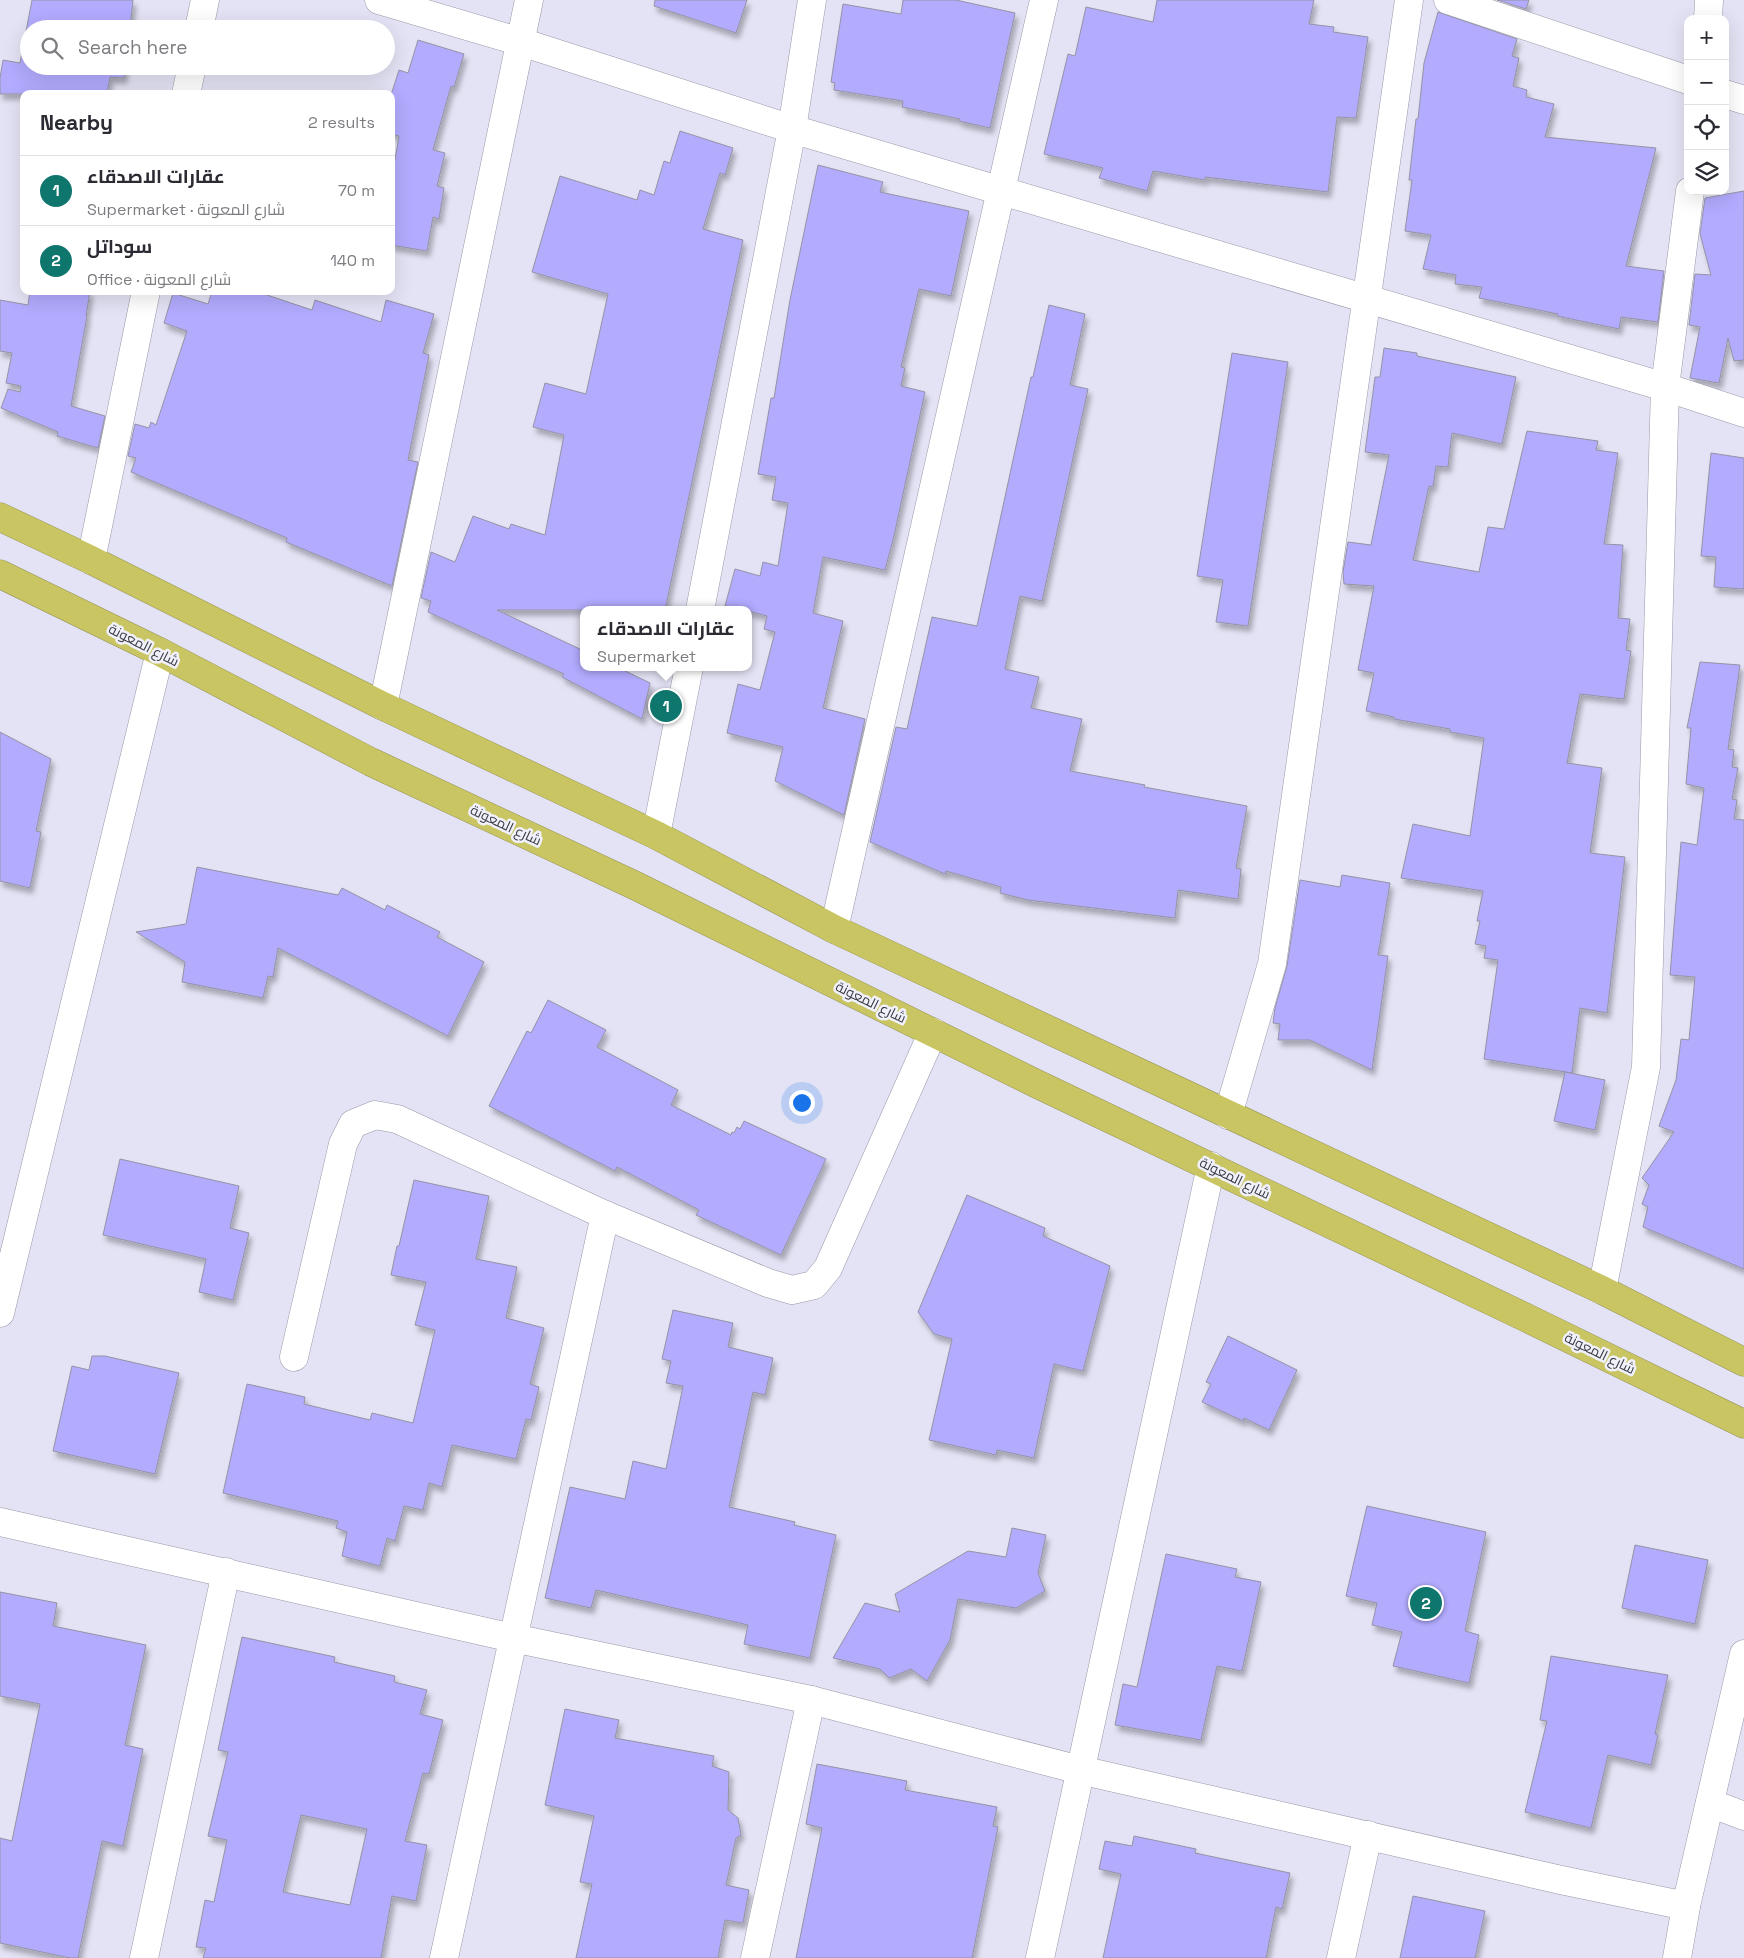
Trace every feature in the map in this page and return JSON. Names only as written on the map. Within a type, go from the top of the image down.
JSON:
[{"type":"highway","points":[[0,516],[92,560],[382,706],[656,836],[834,929],[1602,1290],[1744,1362]]},
{"type":"highway","name":"شارع المعونة","points":[[0,574],[160,652],[370,762],[634,885],[933,1032],[1744,1424]]},
{"type":"street","points":[[201,20],[205,0]]},
{"type":"street","points":[[379,0],[521,42],[792,129],[1666,387],[1744,413]]},
{"type":"street","points":[[382,706],[529,0]]},
{"type":"street","points":[[701,606],[792,129],[812,0]]},
{"type":"street","points":[[834,929],[1044,0]]},
{"type":"street","points":[[1228,1115],[1272,964],[1409,0]]},
{"type":"street","points":[[1448,0],[1684,79]]},
{"type":"street","points":[[1708,15],[1709,0]]},
{"type":"street","points":[[187,90],[190,75]]},
{"type":"street","points":[[1729,95],[1744,100]]},
{"type":"street","points":[[1602,1290],[1646,1067],[1666,387],[1690,195]]},
{"type":"street","points":[[92,560],[145,295]]},
{"type":"street","points":[[0,1313],[6,1265],[160,652]]},
{"type":"street","points":[[656,836],[688,671]]},
{"type":"street","points":[[294,1357],[343,1144],[353,1124],[375,1115],[397,1119],[605,1215],[768,1283],[792,1290],[814,1285],[828,1268],[933,1032]]},
{"type":"street","points":[[1040,1958],[1211,1166]]},
{"type":"street","points":[[444,1958],[605,1215]]},
{"type":"street","points":[[0,1522],[513,1638],[811,1700],[1080,1770],[1561,1880],[1686,1906]]},
{"type":"street","points":[[144,1958],[226,1572]]},
{"type":"street","points":[[1677,1958],[1686,1906],[1744,1654]]},
{"type":"street","points":[[755,1958],[811,1700]]},
{"type":"street","points":[[1710,1803],[1744,1816]]},
{"type":"street","points":[[1341,1958],[1368,1835]]},
{"type":"building","points":[[32,0],[133,0],[131,20],[28,20]]},
{"type":"building","points":[[655,0],[747,0],[736,33],[654,6]]},
{"type":"building","points":[[903,0],[956,0],[1015,13],[990,128],[959,121],[960,119],[902,107],[903,101],[834,90],[835,83],[831,82],[843,4],[901,14]]},
{"type":"building","points":[[1157,0],[1314,0],[1309,24],[1334,27],[1333,32],[1368,37],[1356,118],[1337,117],[1328,192],[1205,177],[1205,180],[1153,171],[1147,191],[1099,178],[1103,168],[1044,154],[1068,54],[1075,56],[1086,7],[1153,22]]},
{"type":"building","points":[[1497,0],[1529,0],[1526,9]]},
{"type":"building","points":[[1438,12],[1517,39],[1512,56],[1519,58],[1513,86],[1527,90],[1526,97],[1554,104],[1545,137],[1656,148],[1626,266],[1664,271],[1658,322],[1621,317],[1619,329],[1557,316],[1558,314],[1479,298],[1482,287],[1455,284],[1456,275],[1423,269],[1431,235],[1405,231],[1412,180],[1409,180],[1424,63]]},
{"type":"building","points":[[418,40],[464,54],[454,87],[451,86],[433,150],[445,153],[437,186],[444,188],[439,219],[433,217],[427,251],[395,246],[395,160],[399,136],[395,135],[395,90],[393,90],[399,70],[408,73]]},
{"type":"building","points":[[3,60],[20,63],[20,75],[124,75],[124,78],[110,77],[108,90],[20,90],[20,94],[0,94]]},
{"type":"building","points":[[680,131],[733,148],[725,175],[720,173],[703,229],[743,240],[666,606],[580,606],[580,610],[497,610],[580,649],[580,671],[625,671],[650,683],[642,719],[562,677],[564,674],[428,612],[431,601],[421,598],[431,552],[455,562],[473,516],[509,529],[511,524],[545,535],[564,435],[533,427],[545,383],[586,394],[608,294],[532,272],[560,176],[637,200],[640,190],[654,195],[664,161],[670,163]]},
{"type":"building","points":[[818,165],[883,182],[880,192],[969,211],[951,296],[919,289],[901,367],[905,368],[901,386],[925,392],[885,570],[823,557],[813,613],[843,621],[823,708],[865,719],[844,815],[775,781],[783,747],[727,733],[738,684],[760,690],[775,632],[764,629],[767,616],[752,612],[752,606],[725,606],[735,569],[760,576],[763,562],[778,566],[788,503],[772,500],[776,477],[758,474],[771,398],[774,398],[790,300]]},
{"type":"building","points":[[1744,191],[1744,360],[1734,361],[1728,338],[1719,383],[1690,378],[1700,327],[1689,325],[1695,274],[1711,275],[1700,234],[1705,198]]},
{"type":"building","points":[[29,295],[89,295],[71,406],[105,416],[98,448],[57,436],[58,432],[1,408],[8,389],[20,392],[21,386],[6,383],[12,353],[0,351],[0,300],[28,305]]},
{"type":"building","points":[[172,295],[179,295],[208,304],[211,295],[267,295],[312,310],[315,300],[381,322],[386,300],[434,314],[423,353],[429,355],[408,460],[418,462],[392,586],[286,542],[287,538],[131,472],[136,458],[128,456],[135,424],[149,428],[151,422],[156,425],[187,331],[164,323]]},
{"type":"building","points":[[1049,305],[1085,314],[1070,385],[1088,389],[1042,601],[1020,596],[1005,669],[1039,677],[1031,708],[1082,719],[1070,771],[1247,806],[1236,868],[1241,869],[1238,899],[1178,890],[1175,918],[1028,900],[1000,893],[1001,887],[946,871],[945,874],[870,842],[896,727],[907,729],[932,617],[977,626],[1031,377],[1033,377]]},
{"type":"building","points":[[1384,348],[1417,353],[1417,356],[1516,377],[1502,444],[1452,433],[1448,467],[1436,466],[1433,487],[1429,486],[1413,560],[1479,572],[1488,527],[1504,529],[1527,431],[1598,441],[1596,450],[1618,453],[1604,544],[1623,545],[1618,618],[1630,619],[1626,650],[1631,651],[1624,699],[1580,694],[1567,763],[1602,768],[1590,853],[1625,857],[1607,1013],[1580,1008],[1572,1073],[1484,1059],[1498,960],[1484,958],[1486,946],[1475,944],[1480,921],[1477,921],[1483,891],[1401,878],[1413,824],[1470,836],[1484,738],[1450,732],[1450,729],[1394,719],[1394,717],[1366,711],[1374,673],[1358,670],[1374,586],[1344,584],[1343,572],[1348,542],[1371,545],[1389,455],[1365,452],[1375,377],[1380,377]]},
{"type":"building","points":[[1232,353],[1288,362],[1248,626],[1216,622],[1223,580],[1197,576]]},
{"type":"building","points":[[1711,453],[1744,458],[1744,589],[1714,587],[1716,557],[1701,556]]},
{"type":"building","points":[[1700,662],[1740,665],[1728,749],[1734,750],[1732,767],[1738,768],[1732,799],[1737,800],[1734,819],[1744,820],[1744,1269],[1643,1227],[1648,1207],[1642,1204],[1649,1185],[1642,1178],[1674,1132],[1659,1126],[1676,1080],[1681,1039],[1689,1040],[1695,977],[1670,975],[1681,842],[1697,845],[1704,788],[1686,784],[1691,728],[1687,728]]},
{"type":"building","points":[[0,732],[51,759],[36,831],[41,832],[30,888],[0,881]]},
{"type":"building","points":[[197,867],[338,895],[342,888],[385,910],[387,905],[440,932],[437,937],[484,962],[448,1036],[278,948],[273,977],[268,976],[263,998],[182,982],[185,962],[136,932],[186,924]]},
{"type":"building","points":[[1342,875],[1390,883],[1378,955],[1388,956],[1372,1070],[1310,1040],[1278,1040],[1280,1024],[1273,1023],[1275,1008],[1287,966],[1300,880],[1340,887]]},
{"type":"building","points":[[548,1000],[606,1030],[597,1047],[678,1090],[671,1105],[731,1135],[737,1127],[740,1129],[744,1121],[826,1159],[781,1255],[696,1215],[699,1210],[617,1167],[615,1171],[489,1106],[527,1031],[531,1033]]},
{"type":"building","points":[[1565,1072],[1605,1080],[1595,1130],[1554,1121]]},
{"type":"building","points":[[120,1159],[239,1186],[230,1228],[249,1233],[233,1300],[199,1292],[206,1259],[103,1235]]},
{"type":"building","points":[[414,1180],[489,1196],[476,1259],[517,1267],[506,1318],[544,1328],[530,1384],[539,1387],[531,1420],[526,1419],[516,1459],[452,1445],[442,1487],[429,1483],[423,1510],[404,1506],[395,1541],[387,1538],[380,1566],[342,1556],[347,1532],[336,1528],[338,1521],[223,1493],[247,1384],[305,1397],[304,1404],[370,1420],[372,1413],[413,1423],[435,1330],[415,1325],[426,1282],[391,1275]]},
{"type":"building","points":[[967,1195],[1045,1228],[1043,1236],[1110,1266],[1083,1371],[1054,1364],[1034,1458],[997,1450],[996,1455],[929,1440],[952,1339],[934,1334],[918,1312]]},
{"type":"building","points":[[673,1310],[733,1323],[728,1347],[773,1358],[765,1395],[753,1392],[729,1507],[795,1522],[794,1525],[836,1535],[810,1658],[744,1644],[748,1625],[596,1590],[591,1608],[545,1598],[570,1487],[625,1499],[633,1461],[666,1469],[683,1386],[666,1383],[671,1361],[662,1359]]},
{"type":"building","points":[[1228,1336],[1297,1370],[1269,1430],[1244,1418],[1243,1421],[1202,1402],[1211,1384],[1206,1382]]},
{"type":"building","points":[[92,1356],[105,1356],[179,1373],[155,1474],[53,1451],[72,1366],[89,1370]]},
{"type":"building","points":[[1367,1506],[1486,1532],[1465,1631],[1479,1635],[1469,1683],[1393,1666],[1402,1632],[1372,1625],[1377,1603],[1346,1596]]},
{"type":"building","points":[[1012,1528],[1046,1535],[1038,1573],[1045,1591],[1016,1608],[958,1599],[950,1640],[927,1681],[911,1669],[889,1678],[880,1669],[833,1658],[865,1603],[900,1612],[895,1594],[968,1551],[1006,1557]]},
{"type":"building","points":[[1635,1545],[1708,1560],[1695,1624],[1622,1608]]},
{"type":"building","points":[[1166,1554],[1237,1569],[1235,1577],[1261,1582],[1242,1671],[1217,1666],[1201,1740],[1115,1725],[1123,1684],[1137,1687]]},
{"type":"building","points":[[0,1592],[57,1603],[53,1626],[146,1645],[125,1745],[143,1749],[123,1846],[102,1841],[78,1958],[70,1958],[0,1943],[0,1838],[12,1841],[40,1704],[0,1696]]},
{"type":"building","points":[[242,1637],[335,1657],[334,1662],[395,1676],[394,1682],[427,1690],[420,1714],[443,1720],[429,1774],[423,1773],[405,1841],[427,1845],[416,1901],[392,1896],[381,1958],[203,1958],[206,1948],[196,1947],[205,1900],[214,1902],[227,1840],[208,1836],[228,1752],[218,1750]],"holes":[[[301,1815],[367,1829],[350,1905],[283,1892]]]},
{"type":"building","points":[[1551,1656],[1668,1675],[1655,1734],[1658,1735],[1651,1765],[1608,1755],[1591,1828],[1525,1812],[1547,1721],[1540,1720]]},
{"type":"building","points":[[565,1709],[619,1720],[615,1738],[714,1756],[712,1766],[729,1772],[728,1810],[738,1818],[741,1835],[736,1838],[726,1885],[749,1890],[743,1923],[725,1920],[718,1958],[576,1958],[592,1884],[580,1882],[594,1816],[545,1805]]},
{"type":"building","points":[[817,1764],[907,1781],[905,1790],[997,1807],[993,1826],[998,1827],[972,1958],[796,1958],[822,1828],[806,1824]]},
{"type":"building","points":[[1134,1836],[1196,1849],[1195,1853],[1290,1873],[1282,1909],[1276,1907],[1266,1958],[1103,1958],[1121,1874],[1099,1869],[1105,1841],[1132,1846]]},
{"type":"building","points":[[1413,1896],[1485,1911],[1475,1958],[1400,1958]]},
{"type":"place","name":"عقارات الاصدقاء","points":[[666,706]]},
{"type":"place","name":"سوداتل","points":[[1426,1603]]}]
